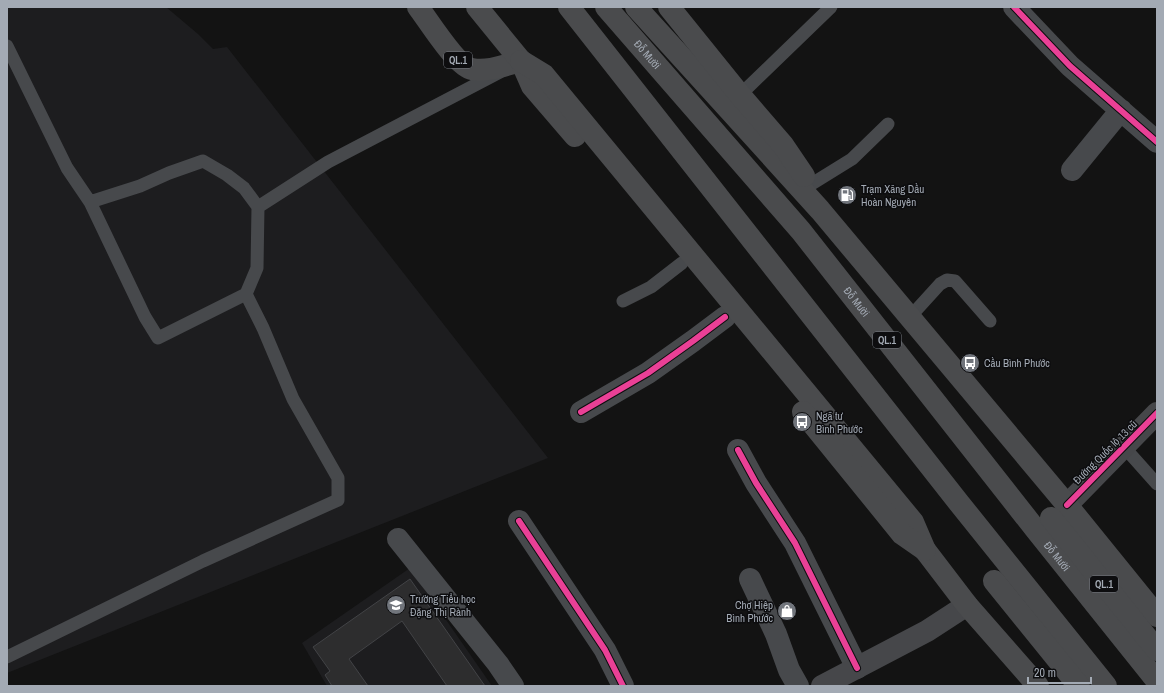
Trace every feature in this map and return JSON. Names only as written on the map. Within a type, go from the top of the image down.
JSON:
[{"type":"highway","name":"QL.1","points":[[418,7],[457,60],[470,69],[487,70],[521,61]]},
{"type":"highway","points":[[478,7],[521,61],[532,86],[682,263],[902,534],[925,550]]},
{"type":"highway","points":[[569,7],[1009,566],[1106,686]]},
{"type":"highway","name":"Đỗ Mười","points":[[606,7],[1051,518],[1157,650]]},
{"type":"highway","name":"Đỗ Mười","points":[[636,7],[820,210],[910,317],[1051,518],[1157,681]]},
{"type":"highway","name":"QL.1","points":[[669,7],[798,165],[810,185],[820,210]]},
{"type":"highway","points":[[521,61],[544,75],[913,522],[925,550],[967,605],[1038,686]]},
{"type":"highway","points":[[802,231],[863,261]]},
{"type":"highway","name":"Đỗ Mười","points":[[1051,518],[1157,616]]},
{"type":"highway","points":[[967,605],[1009,566]]},
{"type":"highway","points":[[994,581],[1079,686]]},
{"type":"street","points":[[1014,7],[1070,66],[1157,142]]},
{"type":"street","points":[[1072,170],[1121,110]]},
{"type":"street","points":[[581,412],[648,373],[725,317]]},
{"type":"street","name":"Đường Quốc lộ 13 cũ","points":[[1051,518],[1157,413]]},
{"type":"street","points":[[738,450],[756,483],[795,543],[858,668]]},
{"type":"street","points":[[519,521],[605,650],[623,686]]},
{"type":"street","points":[[398,539],[498,664],[513,686]]},
{"type":"street","points":[[750,579],[776,634],[789,670],[798,686]]},
{"type":"street","points":[[822,686],[927,631],[967,605]]},
{"type":"lane","points":[[740,95],[831,7]]},
{"type":"lane","points":[[7,46],[66,168],[90,202],[145,317],[158,338],[246,294],[257,268],[258,207],[244,188],[227,175],[202,161],[169,173],[140,186],[90,202]]},
{"type":"lane","points":[[258,207],[328,162],[521,61]]},
{"type":"lane","points":[[810,185],[852,159],[888,124]]},
{"type":"lane","points":[[624,300],[651,287],[682,263]]},
{"type":"lane","points":[[910,317],[940,284],[947,280],[955,281],[990,321]]},
{"type":"lane","points":[[7,657],[203,561],[338,500],[338,478],[294,399],[263,328],[246,294]]},
{"type":"lane","points":[[1124,446],[1157,484]]},
{"type":"shaded area","points":[[7,7],[166,7],[213,49],[227,47],[548,458],[7,673]]},
{"type":"shaded area","name":"Trường Tiểu học Đặng Thị Rành","points":[[410,568],[492,686],[327,686],[302,643]]},
{"type":"building","points":[[410,579],[485,686],[447,686],[402,621],[349,659],[368,686],[332,686],[325,675],[330,671],[313,647]]},
{"type":"cycle path","points":[[1014,7],[1070,66],[1157,142]]},
{"type":"cycle path","points":[[581,412],[648,373],[725,317]]},
{"type":"cycle path","points":[[1067,505],[1157,413]]},
{"type":"cycle path","points":[[738,450],[756,483],[795,543],[857,668]]},
{"type":"cycle path","points":[[519,521],[605,650],[623,686]]},
{"type":"place","name":"Trạm Xăng Dầu Hoàn Nguyên","points":[[847,195]]},
{"type":"place","name":"Cầu Bình Phước","points":[[970,363]]},
{"type":"place","name":"Ngã tư Bình Phước","points":[[802,422]]},
{"type":"place","name":"Trường Tiểu học Đặng Thị Rành","points":[[396,605]]},
{"type":"place","name":"Chợ Hiệp Bình Phước","points":[[787,611]]}]
